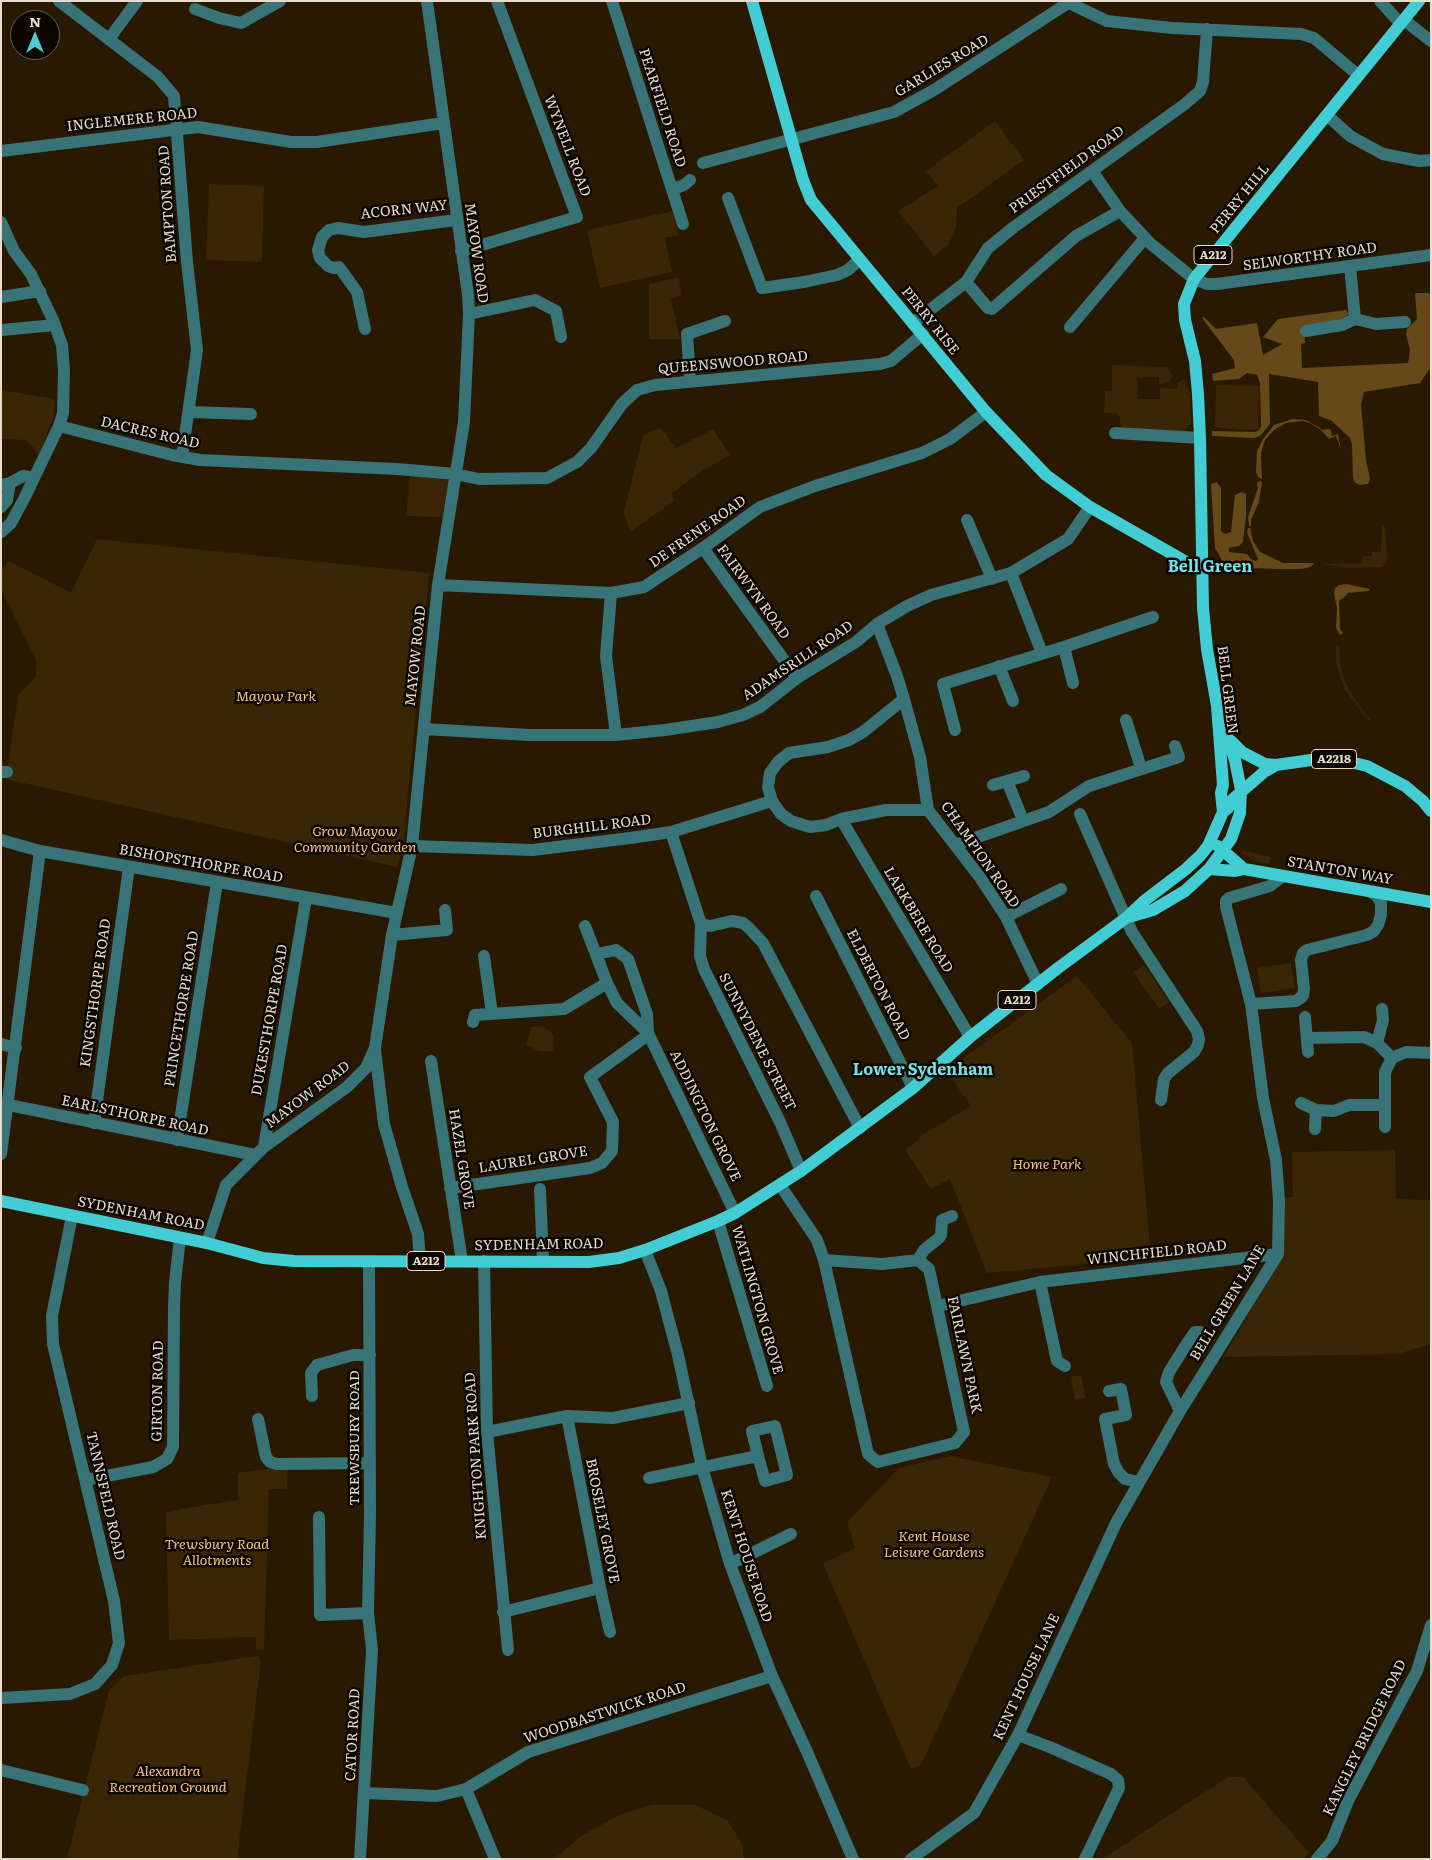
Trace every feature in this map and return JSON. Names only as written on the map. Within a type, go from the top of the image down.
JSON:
[{"type":"main road","name":"PERRY RISE","points":[[752,1],[803,180],[811,200],[986,412],[1046,475],[1090,507],[1202,571]]},
{"type":"main road","name":"PERRY HILL","points":[[1202,571],[1200,438],[1195,361],[1185,320],[1184,304],[1194,279],[1419,1]]},
{"type":"main road","name":"BELL GREEN","points":[[1202,571],[1206,649],[1217,706],[1223,784],[1221,793],[1223,812]]},
{"type":"main road","name":"A212","points":[[1217,706],[1229,739]]},
{"type":"main road","name":"SYDENHAM ROAD","points":[[1126,918],[1153,910],[1185,891],[1210,869],[1223,851],[1236,827],[1241,801],[1241,790],[1229,739]]},
{"type":"main road","name":"A2218","points":[[1229,739],[1242,752],[1265,764],[1276,765],[1318,758],[1353,762],[1381,772],[1405,786],[1423,801],[1431,811]]},
{"type":"main road","points":[[1223,812],[1241,790],[1276,765]]},
{"type":"main road","name":"A212","points":[[1210,842],[1223,812]]},
{"type":"main road","name":"SYDENHAM ROAD","points":[[1,1201],[207,1243],[263,1258],[294,1262],[597,1261],[619,1258],[645,1250],[735,1213],[801,1171],[913,1088],[970,1037],[1126,918],[1144,901],[1186,869],[1200,856],[1210,842]]},
{"type":"main road","points":[[1210,842],[1244,869]]},
{"type":"main road","name":"STANTON WAY","points":[[1210,869],[1235,871],[1244,869],[1430,901]]},
{"type":"street","name":"BAMPTON ROAD","points":[[59,1],[158,77],[174,96],[187,262],[197,350],[182,457]]},
{"type":"street","points":[[109,39],[137,1]]},
{"type":"street","points":[[195,9],[219,18],[241,23],[280,1]]},
{"type":"street","name":"MAYOW ROAD","points":[[207,1243],[226,1185],[259,1151],[347,1086],[366,1068],[375,1048],[396,913],[412,846],[438,585],[464,422],[469,314],[427,1]]},
{"type":"street","name":"WYNELL ROAD","points":[[461,252],[577,217],[497,1]]},
{"type":"street","name":"PEARFIELD ROAD","points":[[612,1],[683,224]]},
{"type":"street","points":[[1380,1],[1402,21],[1431,41]]},
{"type":"street","points":[[1067,2],[1107,21],[1136,25],[1301,34],[1314,38],[1358,75]]},
{"type":"street","name":"GARLIES ROAD","points":[[703,163],[894,112],[934,90],[1067,2]]},
{"type":"street","name":"PRIESTFIELD ROAD","points":[[913,323],[966,282],[988,248],[1014,227],[1185,104],[1200,90],[1204,74],[1207,29]]},
{"type":"street","points":[[1327,115],[1350,136],[1383,154],[1419,161],[1431,160]]},
{"type":"street","name":"INGLEMERE ROAD","points":[[1,151],[198,127],[291,142],[317,142],[443,123]]},
{"type":"street","points":[[1092,171],[1120,211],[1145,238],[1194,279]]},
{"type":"street","points":[[673,189],[684,185],[690,180]]},
{"type":"street","points":[[728,198],[762,288],[837,275],[848,270],[860,259]]},
{"type":"street","points":[[966,282],[988,308],[992,309],[1076,236],[1120,211]]},
{"type":"street","name":"ACORN WAY","points":[[364,330],[357,292],[339,267],[328,266],[320,258],[318,250],[322,237],[329,230],[338,228],[364,232],[456,220]]},
{"type":"street","points":[[1,222],[14,251],[31,274],[40,291],[55,325],[64,354],[63,413],[59,426],[10,523],[1,532]]},
{"type":"street","points":[[1070,327],[1145,238]]},
{"type":"street","name":"SELWORTHY ROAD","points":[[1194,279],[1207,284],[1217,284],[1431,255]]},
{"type":"street","points":[[1350,266],[1355,320]]},
{"type":"street","points":[[1,297],[40,291]]},
{"type":"street","points":[[469,314],[535,300],[556,311],[561,337]]},
{"type":"street","points":[[690,381],[687,334],[725,320]]},
{"type":"street","points":[[1306,331],[1342,325],[1355,320],[1376,324],[1405,322]]},
{"type":"street","points":[[2,330],[55,325]]},
{"type":"street","name":"QUEENSWOOD ROAD","points":[[456,474],[479,478],[547,478],[577,462],[591,448],[622,404],[637,390],[655,385],[690,381],[880,364],[891,361],[923,334]]},
{"type":"street","points":[[189,412],[251,414]]},
{"type":"street","name":"DE FRENE ROAD","points":[[438,585],[611,593],[644,587],[760,507],[815,486],[922,453],[950,439],[986,412]]},
{"type":"street","name":"DACRES ROAD","points":[[59,426],[182,457],[249,463],[456,474]]},
{"type":"street","points":[[1115,433],[1200,438]]},
{"type":"street","points":[[1,507],[7,500],[6,484],[23,476],[34,478]]},
{"type":"street","name":"ADAMSRILL ROAD","points":[[424,729],[528,735],[616,735],[674,729],[718,722],[744,715],[760,708],[797,678],[856,642],[877,624],[907,606],[931,595],[1011,573],[1068,539],[1090,507]]},
{"type":"street","points":[[967,520],[992,579]]},
{"type":"street","name":"FAIRWYN ROAD","points":[[703,548],[797,678]]},
{"type":"street","points":[[1011,573],[1042,653]]},
{"type":"street","points":[[611,593],[606,656],[616,735]]},
{"type":"street","points":[[955,730],[943,684],[1154,617]]},
{"type":"street","name":"CHAMPION ROAD","points":[[877,624],[904,698],[920,757],[928,810],[978,876],[1006,917],[1038,984]]},
{"type":"street","points":[[1064,647],[1073,683]]},
{"type":"street","points":[[1000,666],[1013,701]]},
{"type":"street","points":[[904,698],[869,728],[849,740],[828,747],[789,753],[778,762],[770,773],[768,787],[772,801],[781,814],[791,821],[810,827],[826,825],[841,819],[886,810],[928,810]]},
{"type":"street","points":[[1126,720],[1141,768]]},
{"type":"street","points":[[955,845],[1049,812],[1089,786],[1179,757],[1175,746]]},
{"type":"street","points":[[993,785],[1024,776]]},
{"type":"street","points":[[1007,781],[1023,820]]},
{"type":"street","name":"BURGHILL ROAD","points":[[412,846],[533,850],[671,832],[772,801]]},
{"type":"street","points":[[1080,814],[1132,932],[1198,1030],[1198,1045],[1194,1052],[1164,1079],[1161,1100]]},
{"type":"street","name":"LARKBERE ROAD","points":[[841,819],[970,1037]]},
{"type":"street","name":"SUNNYDENE STREET","points":[[671,832],[701,924],[700,956],[704,969],[780,1122],[801,1171]]},
{"type":"street","name":"BISHOPSTHORPE ROAD","points":[[1,840],[40,852],[396,913]]},
{"type":"street","points":[[1,1154],[9,1105],[40,852]]},
{"type":"street","name":"KINGSTHORPE ROAD","points":[[94,1123],[129,867]]},
{"type":"street","name":"BELL GREEN LANE","points":[[1139,1482],[1180,1410],[1278,1254],[1279,1201],[1276,1160],[1263,1098],[1251,1004],[1226,901],[1229,898],[1270,886],[1283,876]]},
{"type":"street","name":"PRINCETHORPE ROAD","points":[[177,1140],[218,882]]},
{"type":"street","points":[[1006,917],[1061,889]]},
{"type":"street","points":[[1251,1004],[1296,1000],[1303,996],[1304,989],[1300,960],[1303,953],[1307,950],[1368,935],[1374,931],[1382,916],[1381,903],[1377,896],[1371,892]]},
{"type":"street","name":"ELDERTON ROAD","points":[[816,896],[913,1088]]},
{"type":"street","name":"DUKESTHORPE ROAD","points":[[259,1151],[306,898]]},
{"type":"street","points":[[392,935],[447,930],[445,910]]},
{"type":"street","points":[[701,924],[710,926],[732,921],[742,923],[763,943],[860,1128]]},
{"type":"street","points":[[585,926],[597,954]]},
{"type":"street","name":"ADDINGTON GROVE","points":[[648,1034],[647,1014],[628,960],[616,950],[597,954],[607,983],[618,1003],[648,1034],[735,1213]]},
{"type":"street","points":[[484,956],[492,1014]]},
{"type":"street","points":[[473,1022],[475,1015],[564,1009],[607,983]]},
{"type":"street","points":[[1377,1043],[1383,1020],[1382,1010]]},
{"type":"street","points":[[1305,1017],[1308,1052]]},
{"type":"street","name":"LAUREL GROVE","points":[[450,1188],[594,1167],[602,1163],[612,1151],[613,1122],[590,1077],[648,1034]]},
{"type":"street","points":[[1307,1038],[1364,1037],[1377,1043],[1392,1058]]},
{"type":"street","points":[[1,1044],[16,1048]]},
{"type":"street","points":[[375,1048],[384,1124],[418,1234],[420,1261]]},
{"type":"street","points":[[1385,1127],[1385,1072],[1392,1058],[1406,1052],[1431,1052]]},
{"type":"street","name":"HAZEL GROVE","points":[[431,1061],[462,1260]]},
{"type":"street","points":[[1301,1104],[1316,1110],[1334,1111],[1349,1105],[1385,1105]]},
{"type":"street","name":"EARLSTHORPE ROAD","points":[[9,1105],[177,1140],[259,1151]]},
{"type":"street","points":[[1315,1129],[1316,1110]]},
{"type":"street","name":"FAIRLAWN PARK","points":[[780,1185],[817,1240],[824,1260],[868,1454],[878,1462],[954,1443],[964,1432],[929,1269],[918,1260]]},
{"type":"street","points":[[540,1189],[543,1261]]},
{"type":"street","name":"TANNSFELD ROAD","points":[[1,1698],[70,1694],[95,1684],[112,1665],[119,1643],[114,1601],[53,1344],[52,1316],[72,1216]]},
{"type":"street","points":[[824,1260],[882,1264],[918,1260],[924,1250],[941,1235],[942,1220],[952,1216]]},
{"type":"street","name":"WATLINGTON GROVE","points":[[718,1221],[767,1386]]},
{"type":"street","name":"GIRTON ROAD","points":[[86,1480],[153,1467],[167,1459],[173,1447],[174,1307],[180,1238]]},
{"type":"street","name":"KENT HOUSE ROAD","points":[[645,1250],[661,1291],[689,1403],[702,1467],[730,1564],[772,1676],[853,1859]]},
{"type":"street","name":"WINCHFIELD ROAD","points":[[938,1306],[1040,1282],[1278,1254]]},
{"type":"street","name":"KNIGHTON PARK ROAD","points":[[484,1261],[487,1432],[508,1650]]},
{"type":"street","name":"TREWSBURY ROAD","points":[[368,1613],[370,1463],[369,1262]]},
{"type":"street","points":[[1040,1282],[1057,1361],[1065,1366]]},
{"type":"street","points":[[1180,1410],[1166,1382],[1169,1372],[1186,1345],[1195,1332],[1200,1332]]},
{"type":"street","points":[[312,1396],[311,1373],[317,1365],[353,1355],[370,1355]]},
{"type":"street","points":[[1109,1391],[1121,1389],[1126,1415],[1105,1419],[1114,1464],[1118,1473],[1125,1479],[1139,1482]]},
{"type":"street","points":[[487,1432],[567,1416],[613,1418],[689,1403]]},
{"type":"street","name":"BROSELEY GROVE","points":[[567,1416],[610,1632]]},
{"type":"street","points":[[258,1419],[266,1457],[270,1462],[278,1464],[370,1463]]},
{"type":"street","points":[[649,1478],[758,1456]]},
{"type":"street","name":"KENT HOUSE LANE","points":[[910,1859],[974,1813],[1018,1735],[1116,1523],[1139,1482]]},
{"type":"street","points":[[319,1516],[320,1615],[368,1613]]},
{"type":"street","points":[[730,1564],[791,1534]]},
{"type":"street","points":[[503,1612],[600,1588]]},
{"type":"street","name":"CATOR ROAD","points":[[360,1859],[372,1650],[368,1613]]},
{"type":"street","name":"KANGLEY BRIDGE ROAD","points":[[1317,1859],[1332,1841],[1348,1802],[1417,1670],[1431,1625]]},
{"type":"street","name":"WOODBASTWICK ROAD","points":[[365,1794],[437,1796],[466,1789],[528,1752],[772,1676]]},
{"type":"street","points":[[1018,1735],[1111,1774],[1118,1780],[1119,1788],[1085,1859]]},
{"type":"street","points":[[1,1770],[83,1790]]},
{"type":"street","points":[[466,1789],[495,1859]]},
{"type":"green space","points":[[995,121],[1024,160],[957,208],[956,227],[949,244],[934,256],[898,211],[938,186],[926,171]]},
{"type":"green space","points":[[209,184],[264,186],[262,262],[206,260]]},
{"type":"green space","points":[[673,211],[678,235],[665,238],[672,272],[600,288],[587,230]]},
{"type":"green space","points":[[679,277],[681,295],[671,298],[680,339],[649,339],[649,284]]},
{"type":"green space","points":[[1112,365],[1167,367],[1173,377],[1166,383],[1159,384],[1159,377],[1137,378],[1138,399],[1160,399],[1160,388],[1176,389],[1178,382],[1184,379],[1190,392],[1191,423],[1183,432],[1122,429],[1119,416],[1115,413],[1104,413],[1105,391],[1112,391]]},
{"type":"green space","points":[[1216,385],[1260,386],[1258,430],[1215,428]]},
{"type":"green space","points":[[1,390],[55,399],[53,419],[39,453],[26,440],[1,439]]},
{"type":"green space","points":[[661,428],[676,448],[713,429],[730,455],[702,471],[672,493],[674,501],[630,532],[624,512],[643,435]]},
{"type":"green space","points":[[410,476],[449,480],[442,517],[406,516]]},
{"type":"green space","points":[[1382,525],[1385,527],[1387,556],[1386,562],[1382,567],[1350,568],[1320,564],[1362,563],[1363,556],[1372,556],[1372,552],[1381,552]]},
{"type":"green space","name":"Mayow Park","points":[[97,539],[429,573],[403,846],[397,867],[6,779],[18,695],[36,677],[36,660],[1,589],[1,569],[9,561],[71,593]]},
{"type":"green space","points":[[1336,646],[1339,646],[1344,680],[1357,703],[1371,721],[1369,721],[1345,690],[1336,663]]},
{"type":"green space","points":[[1242,850],[1271,857],[1269,864],[1255,861],[1242,854]]},
{"type":"green space","points":[[1291,963],[1295,988],[1261,993],[1257,968]]},
{"type":"green space","points":[[1144,965],[1169,1002],[1159,1009],[1133,972]]},
{"type":"green space","name":"Home Park","points":[[1077,976],[1132,1043],[1151,1258],[987,1273],[950,1179],[931,1189],[905,1150],[920,1139],[919,1137],[971,1106],[946,1071]]},
{"type":"green space","points":[[543,1026],[554,1035],[553,1051],[539,1051],[526,1045],[531,1027]]},
{"type":"green space","points":[[1395,1150],[1396,1199],[1431,1200],[1431,1344],[1398,1354],[1223,1357],[1283,1257],[1283,1197],[1293,1197],[1292,1152]]},
{"type":"green space","points":[[1081,1375],[1086,1398],[1075,1400],[1071,1377]]},
{"type":"green space","name":"Kent House Leisure Gardens","points":[[950,1456],[1052,1477],[921,1765],[911,1769],[823,1564],[855,1548],[847,1522],[899,1468]]},
{"type":"green space","name":"Trewsbury Road Allotments","points":[[288,1466],[287,1489],[269,1489],[264,1650],[256,1650],[256,1637],[169,1640],[166,1513],[238,1500],[238,1473]]},
{"type":"green space","name":"Alexandra Recreation Ground","points":[[258,1656],[261,1661],[237,1859],[67,1859],[109,1690],[124,1676]]},
{"type":"green space","points":[[1228,1777],[1243,1777],[1309,1853],[1302,1859],[1102,1859]]},
{"type":"green space","points":[[652,1805],[695,1805],[727,1820],[742,1843],[744,1859],[554,1859],[581,1836],[621,1814]]},
{"type":"shaded area","points":[[1415,293],[1429,293],[1431,299],[1431,367],[1420,383],[1364,392],[1361,405],[1366,460],[1370,479],[1368,484],[1360,485],[1355,483],[1353,478],[1350,438],[1332,421],[1319,416],[1318,382],[1269,374],[1270,424],[1260,436],[1254,438],[1212,436],[1212,431],[1255,432],[1259,430],[1261,426],[1260,383],[1257,375],[1247,373],[1239,379],[1213,381],[1212,374],[1235,368],[1234,360],[1202,318],[1204,317],[1216,329],[1257,323],[1263,355],[1282,344],[1263,337],[1278,319],[1346,310],[1349,314],[1341,319],[1304,328],[1305,343],[1301,344],[1302,368],[1408,363],[1410,350],[1406,334],[1407,329],[1417,319]]},
{"type":"shaded area","points":[[1293,419],[1306,420],[1323,430],[1331,430],[1332,436],[1338,434],[1341,450],[1336,436],[1329,439],[1321,430],[1310,423],[1303,421],[1286,423],[1274,430],[1265,440],[1261,453],[1262,479],[1258,477],[1256,472],[1257,451],[1263,439],[1274,425]]},
{"type":"shaded area","points":[[1217,482],[1221,488],[1221,531],[1225,534],[1231,532],[1235,495],[1241,492],[1246,494],[1243,542],[1239,546],[1229,548],[1229,552],[1247,554],[1256,561],[1258,559],[1247,533],[1248,528],[1250,528],[1253,541],[1260,552],[1283,563],[1315,563],[1310,567],[1302,569],[1283,569],[1241,568],[1223,562],[1215,548],[1211,484]]},
{"type":"shaded area","points":[[1262,482],[1259,502],[1251,520],[1251,526],[1249,526],[1248,517],[1258,488],[1257,483]]},
{"type":"shaded area","points":[[1346,584],[1370,589],[1369,591],[1348,593],[1339,601],[1340,629],[1343,633],[1340,635],[1336,628],[1337,608],[1334,593],[1335,588],[1339,585]]},
{"type":"district","name":"Bell Green","points":[[1210,567]]},
{"type":"district","name":"Lower Sydenham","points":[[923,1070]]},
{"type":"park label","name":"Grow Mayow Community Garden","points":[[355,840]]}]
